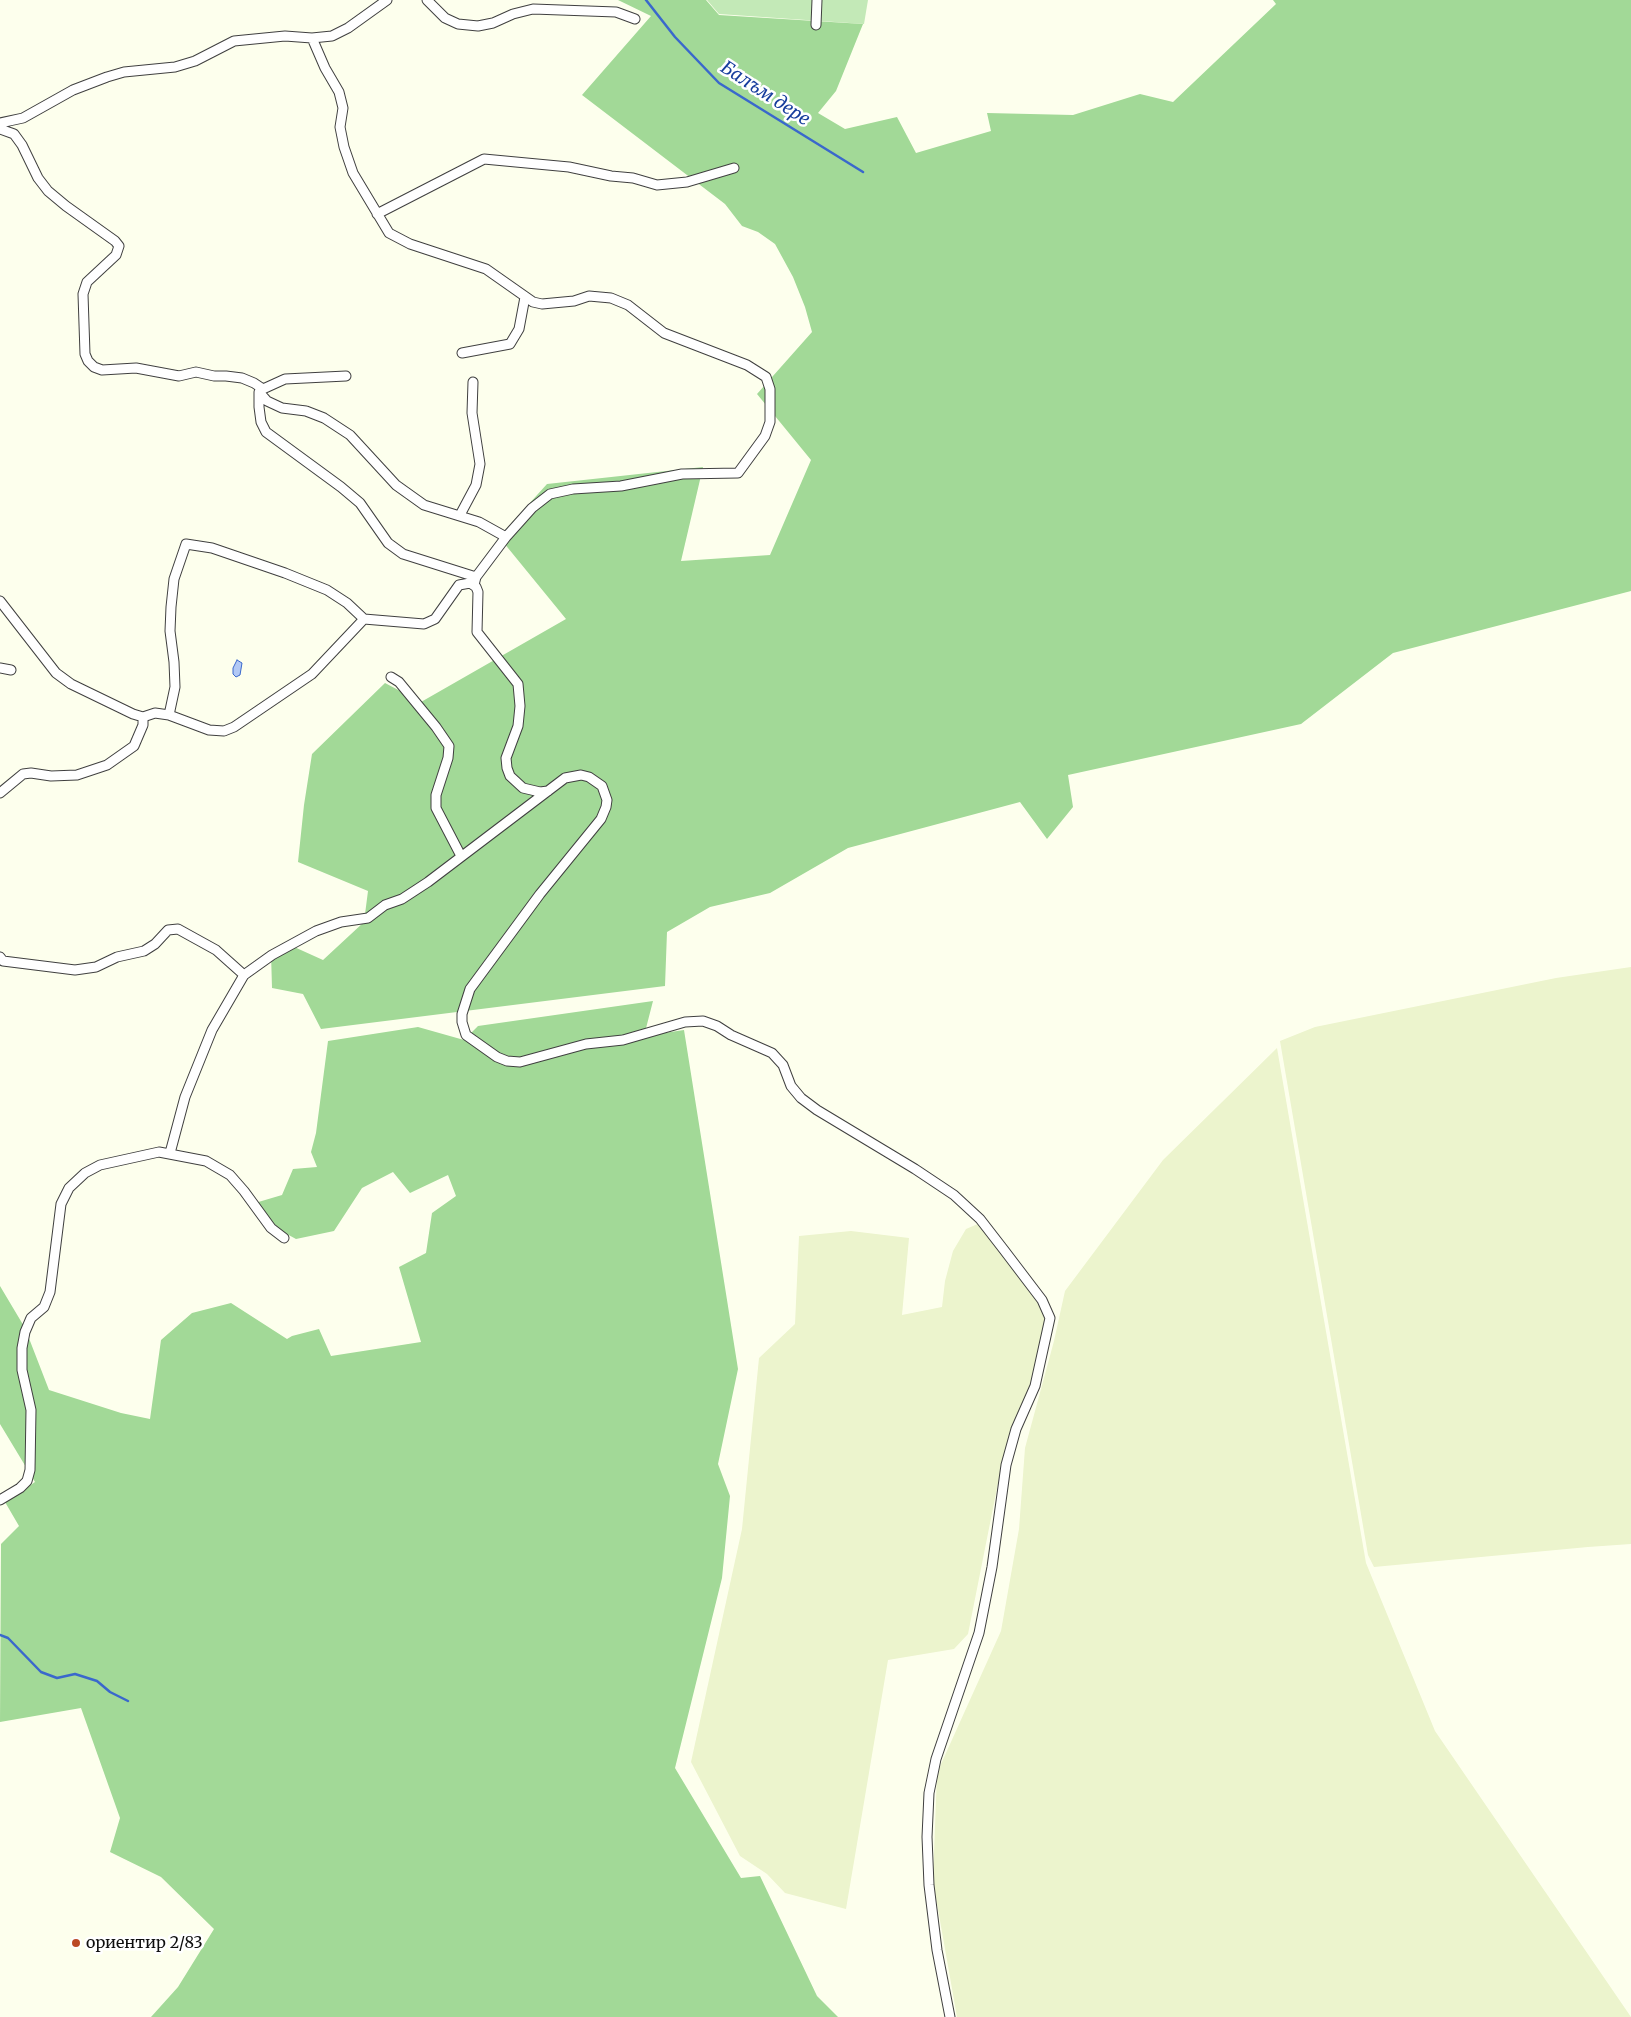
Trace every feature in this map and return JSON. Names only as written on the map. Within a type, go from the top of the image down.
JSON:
[{"type":"street","points":[[0,124],[23,118],[73,90],[107,77],[124,72],[175,67],[195,61],[234,41],[285,36],[312,38],[332,36],[348,28],[387,0]]},
{"type":"street","points":[[427,0],[445,18],[458,24],[478,26],[493,23],[514,14],[533,9],[616,12],[635,19]]},
{"type":"street","points":[[816,26],[818,0]]},
{"type":"street","points":[[169,715],[175,687],[170,632],[171,607],[174,579],[186,544],[212,548],[327,590],[364,619],[424,624],[435,619],[459,585],[475,581],[506,537],[532,508],[550,494],[595,486],[621,486],[682,474],[738,473],[765,436],[770,422],[770,389],[766,377],[746,364],[664,333],[628,305],[611,298],[589,296],[574,301],[542,304],[533,302],[486,268],[410,244],[389,233],[354,173],[347,156],[340,127],[343,108],[339,92],[312,38]]},
{"type":"street","points":[[0,129],[14,134],[22,145],[34,171],[48,190],[66,206],[115,240],[119,246],[116,255],[87,282],[83,294],[85,354],[88,361],[94,367],[102,370],[136,368],[179,376],[196,372],[214,376],[242,378],[261,390],[267,401],[282,408],[306,411],[324,418],[350,436],[396,485],[424,505],[479,522],[506,537]]},
{"type":"street","points":[[377,214],[484,159],[569,166],[611,176],[633,178],[657,185],[687,182],[734,168]]},
{"type":"street","points":[[462,353],[510,344],[519,329],[525,297]]},
{"type":"street","points":[[261,390],[285,379],[346,376]]},
{"type":"street","points":[[460,515],[476,485],[480,464],[472,414],[473,382]]},
{"type":"street","points":[[261,390],[261,422],[266,432],[360,503],[388,543],[404,554],[475,581]]},
{"type":"street","points":[[475,581],[478,592],[477,632],[518,684],[520,713],[518,726],[506,758],[507,768],[510,776],[522,788],[540,792],[548,790]]},
{"type":"street","points":[[0,601],[63,679],[143,717],[155,714],[169,715],[209,730],[224,731],[234,727],[312,674],[364,619]]},
{"type":"street","points":[[0,668],[11,670]]},
{"type":"street","points":[[391,678],[399,682],[449,746],[448,758],[436,795],[436,808],[462,856]]},
{"type":"street","points":[[0,793],[24,774],[77,775],[107,765],[134,746],[143,725],[143,717]]},
{"type":"street","points":[[170,1153],[185,1097],[212,1030],[244,975],[272,955],[316,930],[341,922],[368,918],[385,905],[402,899],[428,882],[566,778],[573,775],[589,776],[602,786],[605,793],[606,807],[601,819],[540,894],[470,989],[462,1014],[466,1035],[497,1057],[507,1061],[520,1062],[586,1044],[623,1040],[685,1022],[703,1021],[717,1026],[731,1035],[772,1053],[783,1065],[791,1086],[800,1098],[954,1195],[980,1219],[1042,1300],[1050,1318],[1035,1386],[1016,1429],[1006,1465],[992,1567],[979,1633],[939,1750],[929,1793],[926,1837],[929,1884],[937,1950],[950,2017]]},
{"type":"street","points":[[0,957],[3,961],[75,970],[96,967],[117,957],[144,951],[155,944],[168,930],[178,928],[216,950],[244,975]]},
{"type":"street","points":[[0,1500],[20,1488],[27,1481],[30,1470],[31,1410],[22,1370],[22,1348],[25,1332],[31,1318],[44,1307],[50,1292],[61,1204],[69,1188],[85,1173],[100,1165],[148,1153],[170,1153],[206,1161],[230,1175],[271,1228],[284,1238]]},
{"type":"green space","points":[[618,0],[706,0],[719,15],[863,24],[836,91],[818,113],[845,129],[897,117],[916,153],[991,131],[987,113],[1073,115],[1140,94],[1173,102],[1276,4],[1273,0],[1631,0],[1631,591],[1393,653],[1301,724],[1068,775],[1073,807],[1047,839],[1020,802],[848,848],[770,893],[710,907],[667,932],[665,986],[321,1029],[303,994],[272,988],[271,953],[292,946],[323,960],[364,922],[368,891],[298,862],[312,754],[385,683],[421,702],[566,619],[499,537],[547,484],[703,467],[681,561],[770,555],[811,460],[757,394],[812,332],[805,307],[793,277],[775,244],[758,232],[742,226],[725,204],[582,95],[651,16]]},
{"type":"green space","points":[[707,0],[868,0],[864,24],[719,14]]},
{"type":"green space","points":[[1631,967],[1631,1544],[1374,1567],[1368,1555],[1280,1041],[1315,1027],[1556,978]]},
{"type":"green space","points":[[653,1001],[644,1036],[684,1030],[738,1369],[718,1464],[730,1496],[722,1578],[675,1768],[741,1878],[760,1876],[817,1996],[838,2017],[151,2017],[178,1987],[214,1929],[161,1877],[110,1852],[120,1818],[81,1708],[0,1722],[1,1544],[19,1526],[5,1502],[35,1482],[0,1424],[0,1286],[25,1328],[49,1390],[121,1413],[150,1419],[161,1340],[192,1313],[231,1303],[287,1339],[319,1329],[331,1356],[421,1342],[399,1267],[426,1253],[432,1213],[456,1196],[448,1175],[410,1193],[393,1172],[362,1188],[334,1231],[296,1239],[274,1227],[255,1203],[282,1195],[293,1169],[317,1167],[311,1152],[316,1133],[328,1041],[418,1027],[464,1040],[478,1026]]},
{"type":"green space","points":[[1277,1048],[1366,1563],[1435,1731],[1631,2017],[957,2017],[933,1881],[937,1773],[1001,1631],[1019,1529],[1025,1448],[1054,1341],[1065,1291],[1163,1160]]},
{"type":"green space","points":[[980,1223],[1029,1286],[1046,1314],[1046,1326],[1028,1396],[1011,1434],[998,1483],[968,1634],[954,1649],[888,1660],[846,1909],[785,1893],[767,1874],[740,1856],[691,1762],[742,1529],[759,1358],[795,1324],[799,1236],[851,1231],[909,1238],[902,1315],[942,1307],[945,1281],[953,1251],[966,1229]]},
{"type":"water","points":[[237,660],[242,663],[240,675],[236,677],[233,674],[233,668]]},
{"type":"waterway","name":"Балъм дере","points":[[646,0],[675,37],[719,83],[863,172]]},
{"type":"waterway","points":[[0,1635],[8,1638],[41,1672],[57,1678],[75,1674],[97,1681],[110,1692],[128,1701]]},
{"type":"place","name":"ориентир 2/83","points":[[76,1943]]}]
